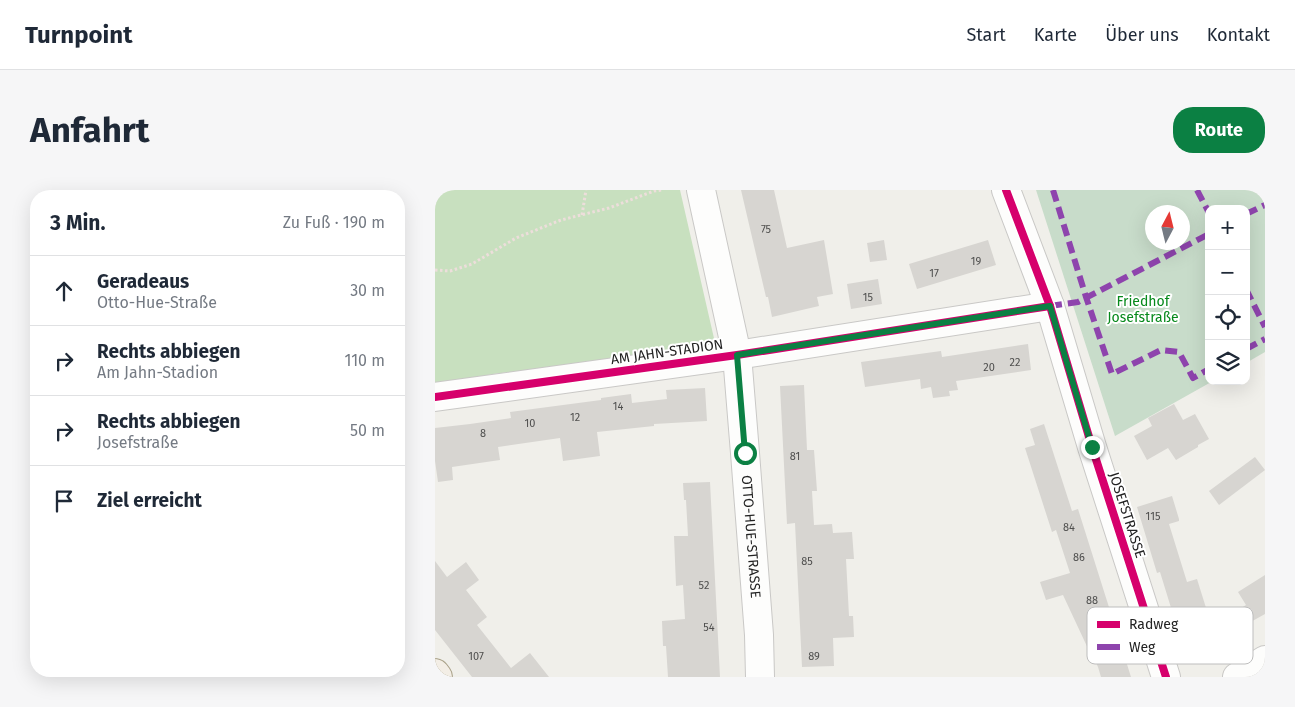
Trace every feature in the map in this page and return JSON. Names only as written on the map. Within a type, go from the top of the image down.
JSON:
[{"type":"main road","points":[[435,674],[438,677]]},
{"type":"street","name":"OTTO-HUE-STRASSE","points":[[701,190],[737,355],[759,635],[760,677]]},
{"type":"street","name":"JOSEFSTRASSE","points":[[1006,190],[1050,306],[1095,457],[1143,607]]},
{"type":"street","name":"AM JAHN-STADION","points":[[435,397],[737,355],[1050,306]]},
{"type":"street","points":[[1237,677],[1265,660]]},
{"type":"street","name":"JOSEFSTRASSE","points":[[1162,664],[1166,677]]},
{"type":"path","points":[[582,215],[587,190]]},
{"type":"path","points":[[435,270],[450,271],[472,264],[516,238],[561,220],[609,208],[654,191],[662,190]]},
{"type":"green space","points":[[435,190],[680,190],[716,347],[493,374],[435,386]]},
{"type":"green space","name":"Friedhof Josefstraße","points":[[1036,190],[1265,190],[1265,352],[1250,361],[1250,205],[1205,205],[1206,385],[1115,436]]},
{"type":"building","points":[[741,190],[774,190],[787,248],[824,240],[833,294],[817,297],[819,306],[772,317]]},
{"type":"building","points":[[884,240],[887,260],[870,262],[867,243]]},
{"type":"building","points":[[988,240],[996,265],[917,289],[909,264]]},
{"type":"building","points":[[878,279],[882,304],[851,309],[847,284]]},
{"type":"building","points":[[1028,344],[1031,370],[956,381],[958,390],[949,391],[950,396],[933,398],[931,387],[921,389],[920,379],[865,387],[861,362],[941,351],[942,357]]},
{"type":"building","points":[[804,385],[807,450],[814,450],[817,491],[812,491],[814,525],[832,524],[833,533],[852,532],[854,559],[846,559],[849,616],[853,616],[854,637],[833,638],[834,666],[802,667],[795,523],[787,524],[780,386]]},
{"type":"building","points":[[705,388],[707,421],[654,424],[654,426],[597,432],[600,456],[563,461],[560,438],[498,447],[500,460],[452,467],[453,480],[438,482],[435,461],[435,428],[511,418],[510,412],[601,400],[601,398],[631,394],[632,403],[667,399],[666,390]]},
{"type":"building","points":[[1174,404],[1183,420],[1195,414],[1209,439],[1176,460],[1168,448],[1147,460],[1134,436],[1152,426],[1148,418]]},
{"type":"building","points":[[1044,424],[1072,511],[1078,509],[1109,607],[1087,607],[1087,646],[1063,595],[1046,600],[1040,582],[1070,573],[1056,530],[1052,532],[1025,448],[1035,445],[1030,429]]},
{"type":"building","points":[[1255,457],[1265,470],[1219,505],[1209,491]]},
{"type":"building","points":[[710,482],[720,677],[668,677],[666,646],[663,646],[662,621],[685,619],[683,585],[676,586],[674,536],[688,536],[683,483]]},
{"type":"building","points":[[1172,496],[1179,521],[1169,524],[1187,582],[1197,579],[1206,607],[1171,607],[1160,572],[1157,573],[1137,507]]},
{"type":"building","points":[[435,561],[447,577],[466,562],[479,580],[466,590],[487,617],[477,625],[511,668],[530,653],[549,677],[472,677],[435,630]]},
{"type":"building","points":[[1265,575],[1265,614],[1253,621],[1253,607],[1243,607],[1246,605],[1238,592]]},
{"type":"building","points":[[1097,664],[1127,664],[1131,677],[1101,677]]},
{"type":"marked path","points":[[1053,190],[1112,374],[1161,350],[1179,352],[1193,378],[1205,371]]},
{"type":"marked path","points":[[1197,190],[1205,205]]},
{"type":"marked path","points":[[1250,212],[1265,205]]},
{"type":"marked path","points":[[1050,306],[1078,302],[1205,236]]},
{"type":"marked path","points":[[1249,295],[1265,327]]},
{"type":"marked path","points":[[1250,347],[1265,339]]},
{"type":"cycle path","points":[[1006,190],[1050,306],[1092,447],[1143,607]]},
{"type":"cycle path","points":[[435,397],[737,355],[1050,306]]},
{"type":"cycle path","points":[[1162,664],[1166,677]]},
{"type":"route","points":[[745,453],[737,355],[1050,306],[1092,447]]}]
